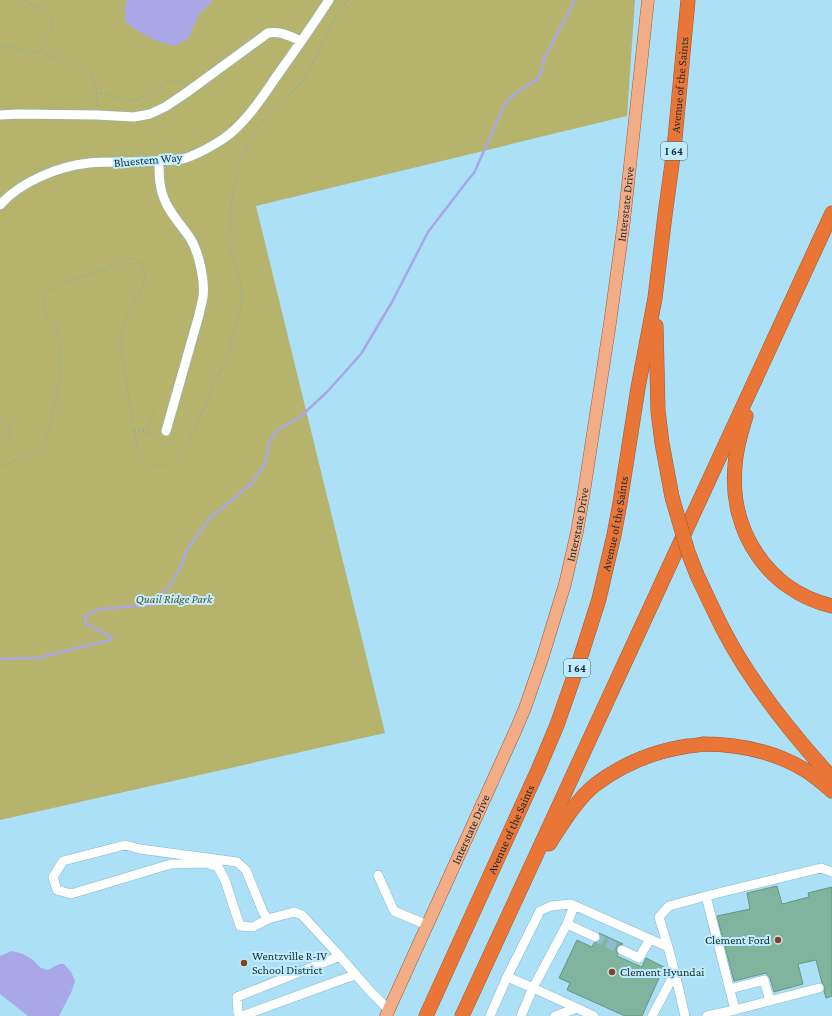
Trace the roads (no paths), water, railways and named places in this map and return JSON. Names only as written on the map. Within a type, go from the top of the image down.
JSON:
[{"type":"highway","name":"Avenue of the Saints","points":[[426,1016],[538,770],[559,719],[599,600],[614,535],[625,477],[638,388],[655,298],[674,149],[688,2]]},
{"type":"highway","points":[[462,1016],[832,213]]},
{"type":"highway","points":[[655,298],[658,411],[662,444],[672,498],[688,552],[709,602],[742,662],[760,689],[799,741],[832,778]]},
{"type":"highway","points":[[763,362],[741,432],[737,450],[735,489],[736,504],[741,522],[753,550],[773,574],[785,585],[811,599],[832,606]]},
{"type":"highway","points":[[526,879],[574,806],[595,785],[617,770],[650,755],[677,748],[702,744],[728,745],[757,750],[783,759],[805,770],[832,791]]},
{"type":"main road","name":"Interstate Drive","points":[[387,1013],[525,708],[565,584],[584,492],[610,323],[624,221],[648,0]]},
{"type":"street","name":"Bluestem Way","points":[[0,205],[7,197],[31,181],[74,166],[182,159],[205,150],[224,138],[243,122],[329,0]]},
{"type":"street","points":[[0,115],[97,115],[134,117],[150,114],[165,107],[268,33],[276,32],[288,35],[301,41]]},
{"type":"street","points":[[158,161],[159,182],[165,201],[175,218],[191,239],[198,258],[202,276],[203,296],[166,431]]},
{"type":"street","points":[[268,919],[263,912],[246,870],[237,862],[140,849],[125,845],[63,861],[53,877],[57,890],[71,894],[171,864],[206,863],[218,867],[225,880],[240,926],[253,927],[268,919],[294,912],[302,915],[340,956],[387,1013]]},
{"type":"street","points":[[685,1016],[668,947],[659,918],[669,906],[821,868],[832,872]]},
{"type":"street","points":[[378,875],[394,911],[427,925]]},
{"type":"street","points":[[706,896],[735,1010]]},
{"type":"street","points":[[490,1016],[507,977],[540,911],[551,906],[571,904],[668,947]]},
{"type":"street","points":[[521,1016],[533,988],[567,924],[574,906]]},
{"type":"street","points":[[567,924],[595,937]]},
{"type":"street","points":[[622,950],[639,958],[650,939]]},
{"type":"street","points":[[340,956],[237,997],[238,1013],[242,1016],[356,975]]},
{"type":"street","points":[[652,1016],[674,973]]},
{"type":"street","points":[[507,977],[594,1016]]},
{"type":"street","points":[[730,989],[764,980],[770,1001]]},
{"type":"street","points":[[707,1016],[819,988]]},
{"type":"street","points":[[555,1016],[577,1008]]},
{"type":"waterway","points":[[0,659],[37,658],[110,640],[112,637],[86,624],[85,616],[99,609],[152,605],[171,584],[181,566],[186,551],[210,518],[251,484],[265,464],[269,442],[279,429],[299,418],[327,392],[361,354],[392,302],[428,232],[474,173],[505,104],[517,92],[538,79],[544,64],[543,60],[575,0]]},
{"type":"tunnel","points":[[595,937],[622,950]]},
{"type":"place","name":"Clement Ford","points":[[778,940]]},
{"type":"place","name":"Wentzville R-IV School District","points":[[244,963]]},
{"type":"place","name":"Clement Hyundai","points":[[612,972]]},
{"type":"park label","name":"Quail Ridge Park","points":[[174,599]]}]
